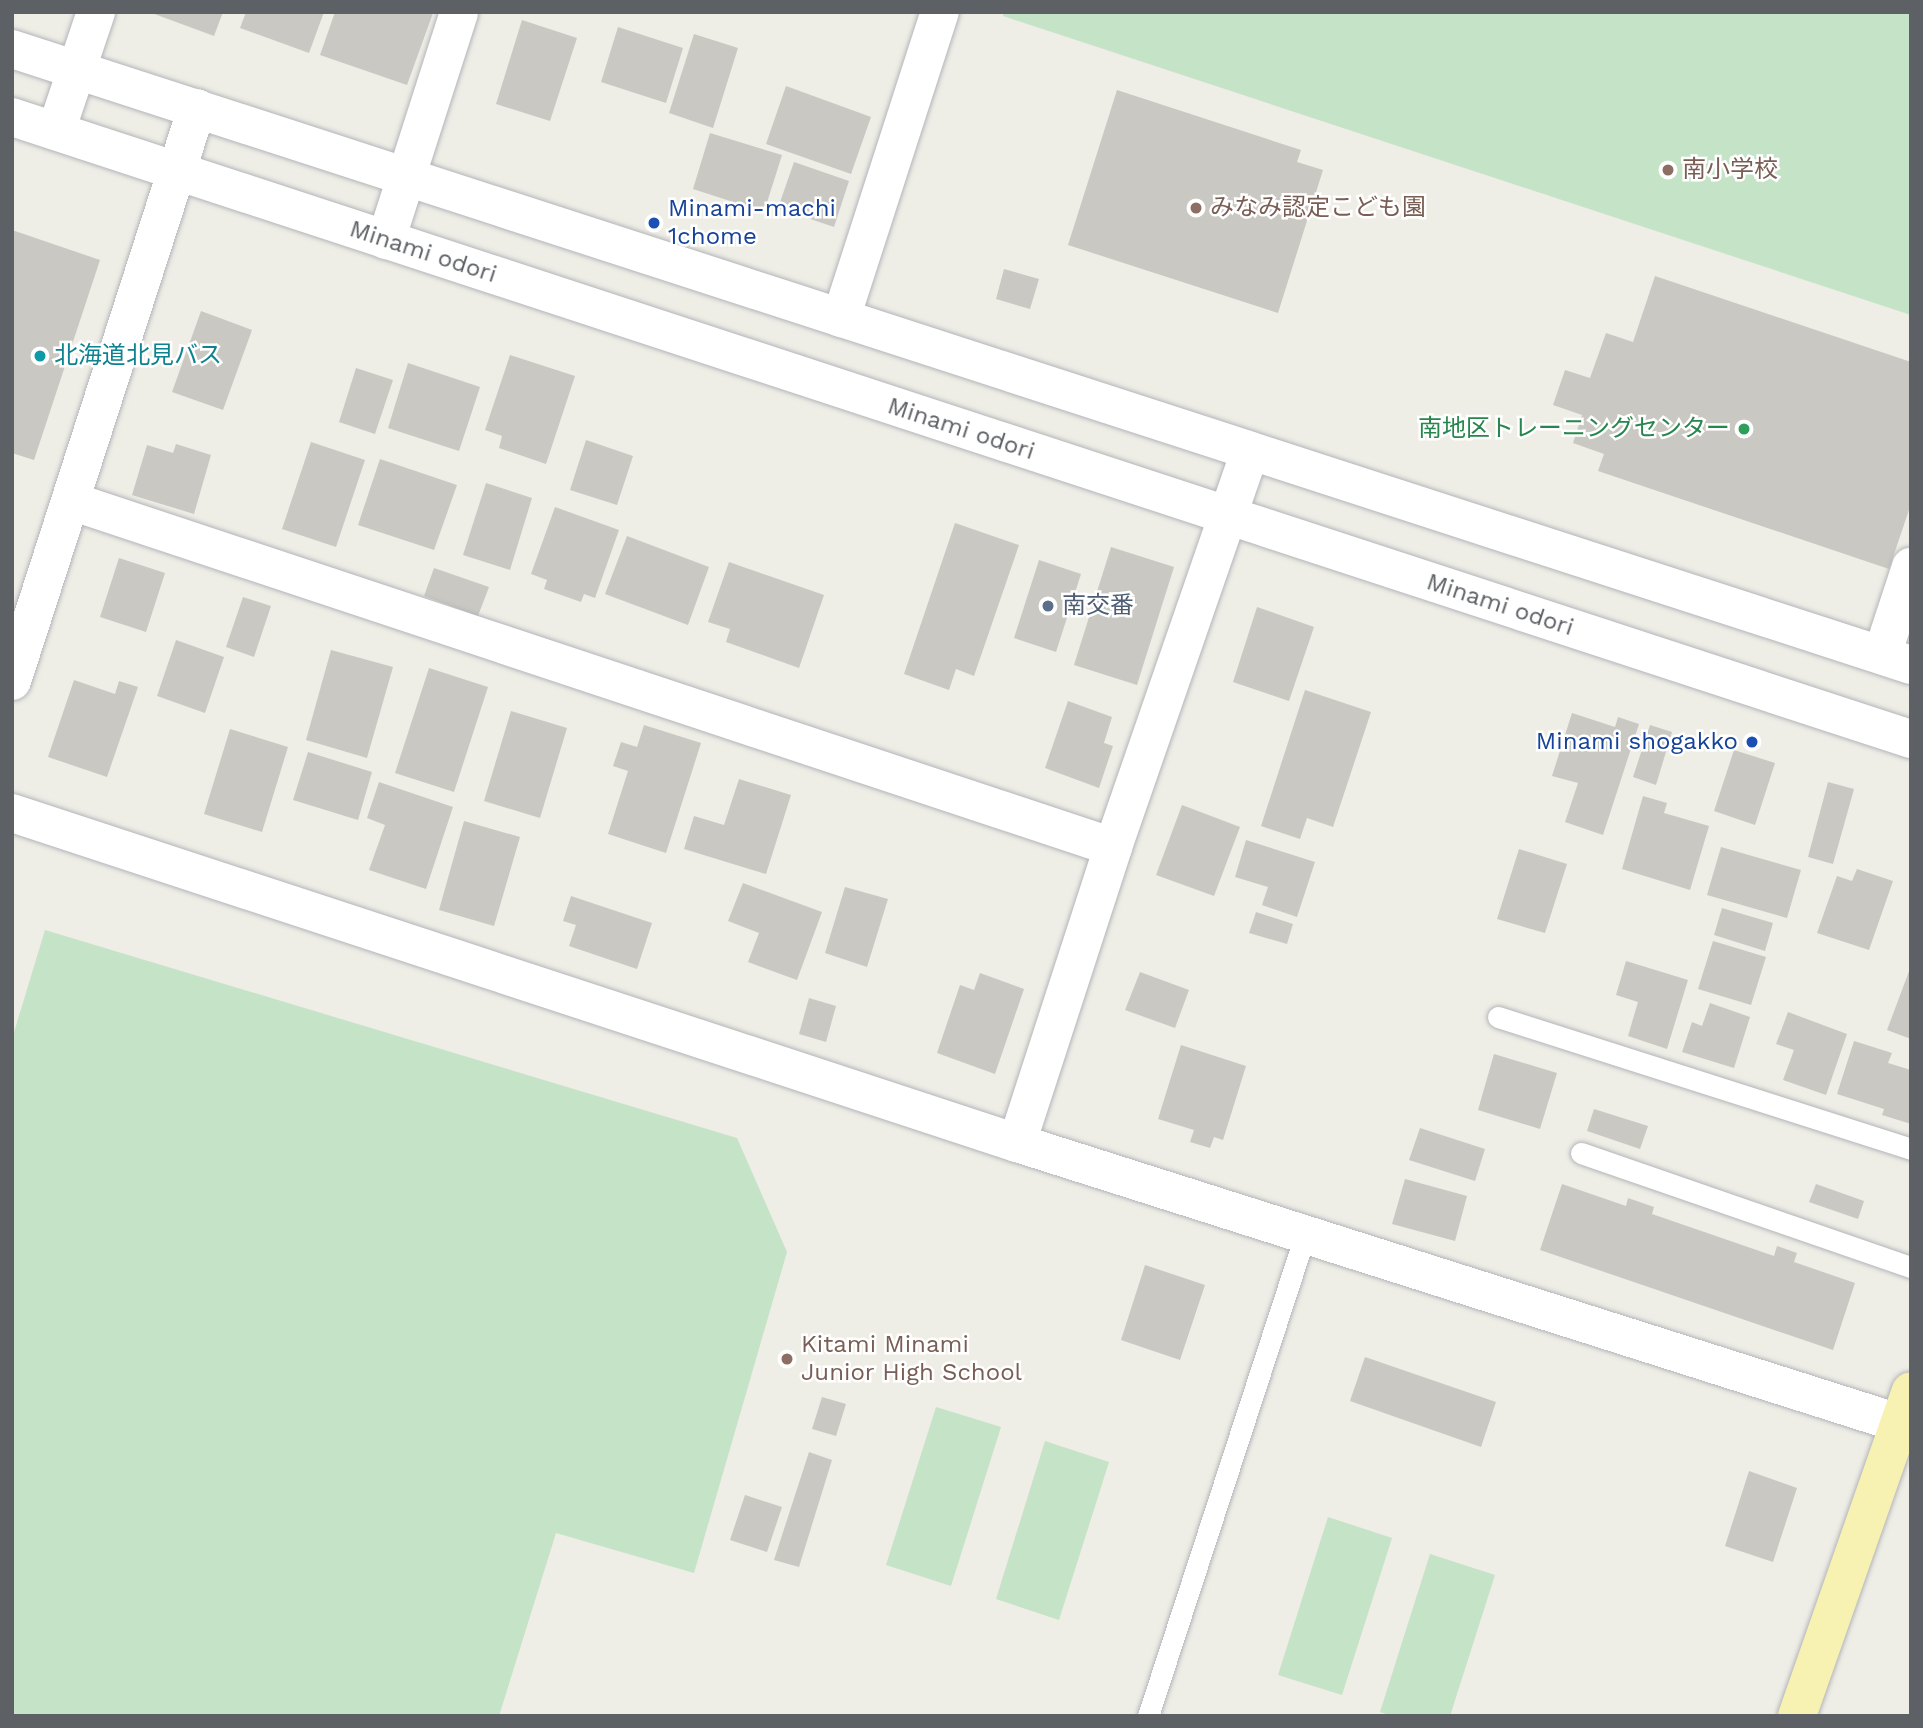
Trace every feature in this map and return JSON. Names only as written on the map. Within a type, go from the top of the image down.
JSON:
[{"type":"main road","points":[[1797,1716],[1907,1414]]},
{"type":"street","points":[[56,131],[96,12]]},
{"type":"street","points":[[386,240],[459,12]]},
{"type":"street","points":[[841,318],[940,12]]},
{"type":"street","points":[[12,49],[1896,660],[1911,567]]},
{"type":"street","points":[[12,681],[197,108]]},
{"type":"street","name":"Minami odori","points":[[12,117],[1911,739]]},
{"type":"street","points":[[1017,1143],[1113,847],[1250,451]]},
{"type":"street","points":[[71,501],[1113,847]]},
{"type":"street","points":[[12,813],[1017,1143],[1306,1235],[1907,1414]]},
{"type":"lane","points":[[1498,1017],[1911,1149]]},
{"type":"lane","points":[[1581,1153],[1911,1267]]},
{"type":"lane","points":[[1148,1716],[1306,1235]]},
{"type":"green space","name":"南小学校","points":[[1004,12],[1911,12],[1911,315],[1003,16]]},
{"type":"green space","points":[[45,930],[737,1138],[787,1252],[694,1573],[556,1533],[499,1716],[12,1716],[12,1039]]},
{"type":"green space","points":[[936,1407],[1001,1427],[951,1586],[886,1565]]},
{"type":"green space","points":[[1045,1441],[1109,1462],[1059,1620],[996,1599]]},
{"type":"green space","points":[[1328,1517],[1392,1538],[1342,1695],[1278,1675]]},
{"type":"green space","points":[[1430,1554],[1495,1575],[1450,1716],[1392,1716],[1380,1712]]},
{"type":"building","points":[[149,12],[223,12],[214,36]]},
{"type":"building","points":[[246,12],[324,12],[309,53],[240,28]]},
{"type":"building","points":[[335,12],[433,13],[407,85],[320,55]]},
{"type":"building","points":[[522,20],[577,38],[550,121],[496,104]]},
{"type":"building","points":[[618,27],[683,48],[666,103],[601,82]]},
{"type":"building","points":[[694,34],[738,48],[713,128],[669,113]]},
{"type":"building","points":[[786,86],[871,117],[851,174],[766,144]]},
{"type":"building","name":"みなみ認定こども園","points":[[1117,90],[1301,150],[1297,162],[1323,170],[1278,313],[1068,245]]},
{"type":"building","points":[[710,133],[782,155],[764,212],[693,189]]},
{"type":"building","points":[[794,162],[849,181],[834,227],[778,208]]},
{"type":"building","name":"北海道北見バス","points":[[12,230],[100,260],[34,460],[12,453]]},
{"type":"building","points":[[1004,269],[1039,279],[1030,309],[996,299]]},
{"type":"building","name":"南地区トレーニングセンター","points":[[1655,276],[1911,362],[1911,504],[1889,569],[1598,471],[1604,454],[1573,443],[1582,415],[1553,405],[1565,370],[1590,378],[1606,333],[1633,342]]},
{"type":"building","points":[[201,311],[252,330],[223,410],[172,392]]},
{"type":"building","points":[[510,355],[575,376],[546,464],[499,448],[502,436],[485,430]]},
{"type":"building","points":[[408,363],[480,387],[459,451],[388,428]]},
{"type":"building","points":[[356,368],[393,380],[375,434],[339,422]]},
{"type":"building","points":[[586,440],[633,456],[617,505],[570,490]]},
{"type":"building","points":[[311,442],[365,460],[336,547],[282,529]]},
{"type":"building","points":[[176,444],[211,455],[194,514],[132,495],[147,445],[173,453]]},
{"type":"building","points":[[380,459],[457,485],[434,550],[358,525]]},
{"type":"building","points":[[486,483],[532,498],[510,570],[463,555]]},
{"type":"building","points":[[555,507],[619,530],[595,598],[584,594],[581,602],[544,589],[547,580],[531,574]]},
{"type":"building","points":[[955,523],[1019,545],[974,676],[956,669],[949,690],[904,674]]},
{"type":"building","points":[[627,536],[709,567],[688,625],[605,594]]},
{"type":"building","points":[[1111,547],[1174,567],[1137,685],[1074,665]]},
{"type":"building","points":[[119,558],[165,573],[146,632],[100,617]]},
{"type":"building","name":"南交番","points":[[1039,560],[1081,574],[1056,652],[1014,638]]},
{"type":"building","points":[[729,562],[824,595],[799,668],[726,642],[730,629],[708,622]]},
{"type":"building","points":[[434,568],[489,587],[478,616],[424,596]]},
{"type":"building","points":[[243,597],[271,606],[254,657],[226,647]]},
{"type":"building","points":[[1257,607],[1314,627],[1289,701],[1233,682]]},
{"type":"building","points":[[176,640],[224,657],[205,713],[157,696]]},
{"type":"building","points":[[331,650],[393,667],[367,758],[306,740]]},
{"type":"building","points":[[429,668],[488,687],[454,792],[395,773]]},
{"type":"building","points":[[74,680],[115,694],[119,681],[138,687],[107,777],[48,757]]},
{"type":"building","points":[[1305,690],[1371,712],[1333,827],[1307,818],[1300,839],[1261,826]]},
{"type":"building","points":[[1068,701],[1112,717],[1104,743],[1113,746],[1099,788],[1045,768]]},
{"type":"building","points":[[511,711],[567,728],[540,818],[484,801]]},
{"type":"building","points":[[1572,713],[1615,727],[1618,717],[1639,724],[1603,835],[1565,822],[1578,783],[1552,776]]},
{"type":"building","points":[[644,725],[701,743],[666,853],[608,834],[628,771],[613,766],[621,742],[637,747]]},
{"type":"building","points":[[1650,725],[1672,732],[1656,785],[1633,777]]},
{"type":"building","points":[[230,729],[288,747],[262,832],[204,814]]},
{"type":"building","points":[[1734,750],[1775,763],[1755,825],[1714,811]]},
{"type":"building","points":[[308,752],[372,772],[358,820],[293,800]]},
{"type":"building","points":[[739,779],[791,795],[766,874],[684,849],[694,816],[724,825]]},
{"type":"building","points":[[379,782],[453,807],[426,889],[369,870],[385,825],[367,818]]},
{"type":"building","points":[[1828,782],[1854,789],[1833,864],[1808,857]]},
{"type":"building","points":[[1643,796],[1667,803],[1664,813],[1709,826],[1690,890],[1622,869]]},
{"type":"building","points":[[1182,805],[1240,827],[1214,896],[1156,875]]},
{"type":"building","points":[[464,821],[520,837],[494,926],[439,910]]},
{"type":"building","points":[[1246,840],[1315,862],[1297,917],[1262,905],[1268,887],[1235,877]]},
{"type":"building","points":[[1721,847],[1801,870],[1787,918],[1707,895]]},
{"type":"building","points":[[1519,849],[1567,864],[1545,933],[1497,919]]},
{"type":"building","points":[[1857,869],[1893,881],[1869,950],[1817,933],[1837,876],[1852,881]]},
{"type":"building","points":[[743,883],[822,912],[797,980],[748,962],[759,933],[728,921]]},
{"type":"building","points":[[845,887],[888,899],[867,967],[825,953]]},
{"type":"building","points":[[571,896],[652,923],[637,969],[569,946],[576,925],[563,921]]},
{"type":"building","points":[[1722,908],[1773,923],[1765,951],[1714,935]]},
{"type":"building","points":[[1256,912],[1293,924],[1287,944],[1249,933]]},
{"type":"building","points":[[1713,941],[1766,957],[1751,1005],[1698,989]]},
{"type":"building","points":[[1626,961],[1688,980],[1667,1049],[1628,1036],[1638,1002],[1616,995]]},
{"type":"building","points":[[1911,966],[1911,1039],[1887,1030]]},
{"type":"building","points":[[1140,972],[1189,990],[1175,1028],[1125,1010]]},
{"type":"building","points":[[980,973],[1024,989],[995,1074],[937,1053],[960,985],[974,990]]},
{"type":"building","points":[[809,998],[836,1006],[826,1042],[799,1034]]},
{"type":"building","points":[[1710,1003],[1750,1017],[1734,1068],[1682,1052],[1692,1022],[1702,1026]]},
{"type":"building","points":[[1788,1012],[1847,1034],[1826,1095],[1783,1080],[1794,1050],[1776,1044]]},
{"type":"building","points":[[1854,1041],[1892,1053],[1888,1063],[1911,1070],[1911,1124],[1882,1115],[1884,1109],[1837,1094]]},
{"type":"building","points":[[1181,1045],[1246,1066],[1223,1140],[1214,1137],[1210,1148],[1190,1142],[1194,1130],[1158,1119]]},
{"type":"building","points":[[1494,1054],[1557,1073],[1540,1129],[1478,1110]]},
{"type":"building","points":[[1594,1109],[1648,1126],[1640,1149],[1587,1131]]},
{"type":"building","points":[[1420,1128],[1485,1149],[1475,1181],[1409,1160]]},
{"type":"building","points":[[1405,1179],[1467,1196],[1455,1241],[1392,1224]]},
{"type":"building","points":[[1562,1184],[1626,1206],[1628,1198],[1654,1207],[1652,1214],[1774,1256],[1777,1246],[1797,1253],[1794,1262],[1855,1283],[1833,1350],[1540,1250]]},
{"type":"building","points":[[1816,1184],[1864,1201],[1858,1219],[1809,1202]]},
{"type":"building","points":[[1145,1265],[1205,1285],[1180,1360],[1121,1340]]},
{"type":"building","points":[[1365,1357],[1496,1402],[1481,1447],[1350,1401]]},
{"type":"building","points":[[822,1397],[846,1404],[836,1436],[812,1429]]},
{"type":"building","points":[[809,1452],[832,1460],[799,1567],[774,1560]]},
{"type":"building","points":[[1749,1471],[1797,1488],[1773,1562],[1725,1546]]},
{"type":"building","points":[[745,1495],[782,1507],[767,1552],[730,1540]]},
{"type":"place","name":"南小学校","points":[[1668,170]]},
{"type":"place","name":"みなみ認定こども園","points":[[1196,208]]},
{"type":"place","name":"Minami-machi 1chome","points":[[654,223]]},
{"type":"place","name":"北海道北見バス","points":[[40,356]]},
{"type":"place","name":"南地区トレーニングセンター","points":[[1744,429]]},
{"type":"place","name":"南交番","points":[[1048,606]]},
{"type":"place","name":"Minami shogakko","points":[[1752,742]]},
{"type":"place","name":"Kitami Minami Junior High School","points":[[787,1359]]}]
